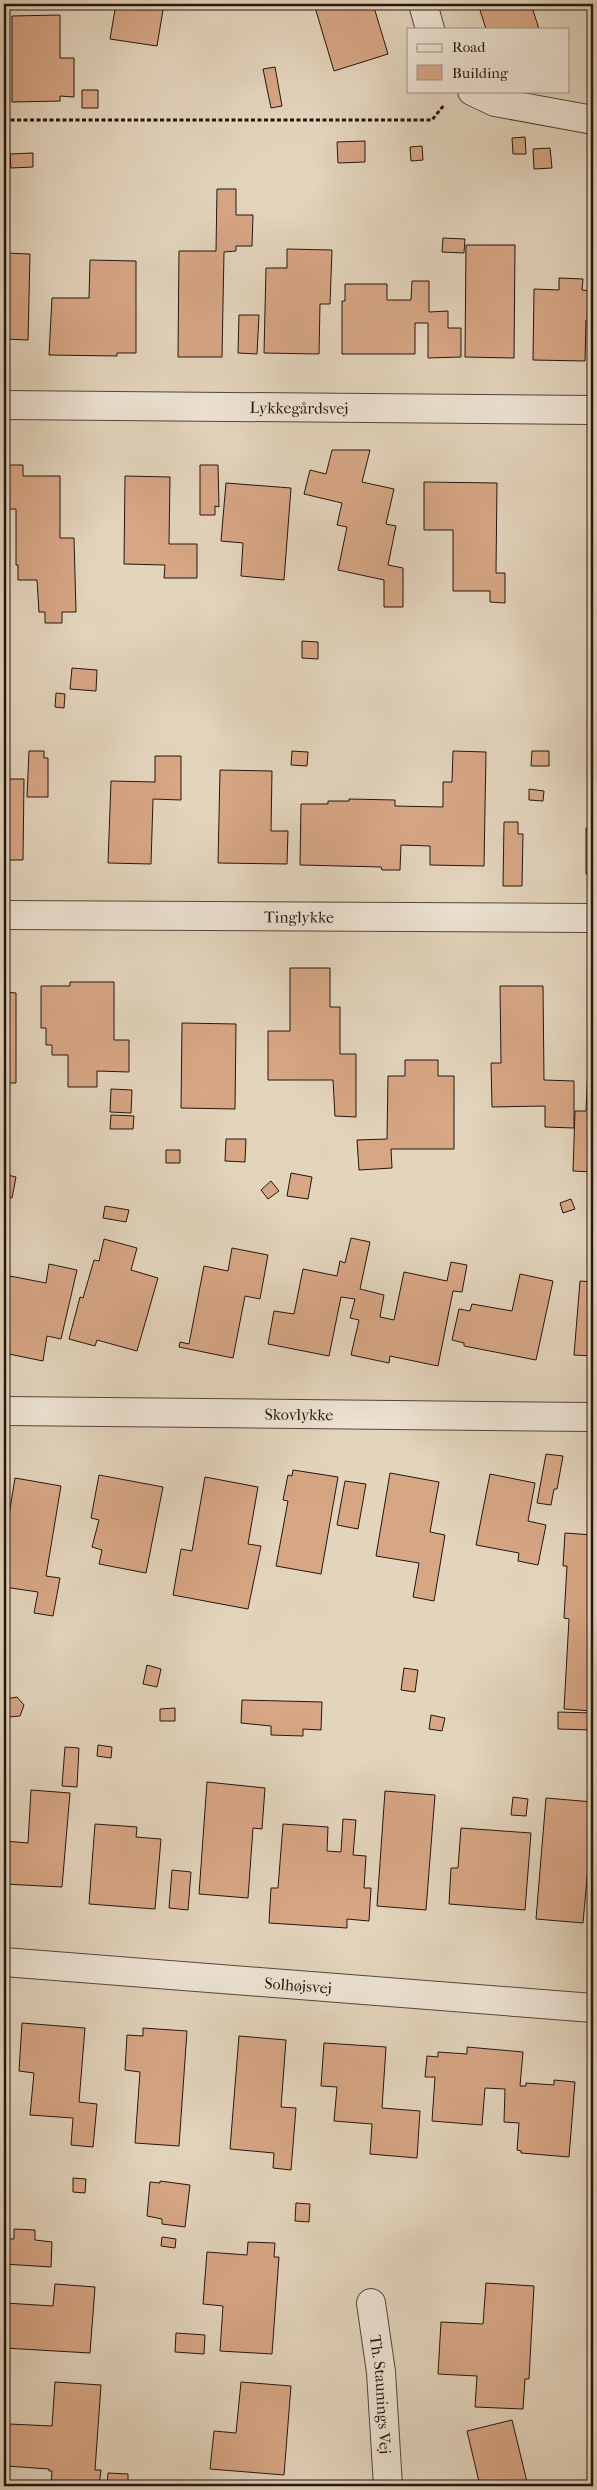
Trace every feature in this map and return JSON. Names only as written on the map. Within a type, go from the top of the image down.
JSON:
[{"type":"street","points":[[423,4],[430,28]]},
{"type":"street","points":[[474,92],[495,102],[593,120]]},
{"type":"street","name":"Lykkegårdsvej","points":[[4,405],[593,410]]},
{"type":"street","name":"Tinglykke","points":[[4,915],[593,918]]},
{"type":"street","name":"Skovlykke","points":[[4,1410],[593,1417]]},
{"type":"street","name":"Solhøjsvej","points":[[4,1962],[593,2008]]},
{"type":"street","name":"Th. Staunings Vej","points":[[371,2303],[381,2372],[388,2486]]},
{"type":"path","points":[[4,120],[432,120]]},
{"type":"building","points":[[116,4],[164,4],[157,46],[110,39]]},
{"type":"building","points":[[314,4],[373,4],[388,54],[334,71]]},
{"type":"building","points":[[478,4],[531,4],[539,28],[486,28]]},
{"type":"building","points":[[60,15],[60,58],[74,58],[74,97],[60,96],[60,101],[12,102],[12,16]]},
{"type":"building","points":[[275,67],[282,106],[271,108],[263,69]]},
{"type":"building","points":[[82,90],[98,90],[98,108],[82,108]]},
{"type":"building","points":[[525,137],[526,154],[513,154],[512,138]]},
{"type":"building","points":[[365,141],[365,162],[338,163],[337,142]]},
{"type":"building","points":[[422,146],[423,160],[411,161],[410,147]]},
{"type":"building","points":[[550,148],[552,168],[534,169],[533,149]]},
{"type":"building","points":[[33,153],[33,167],[11,168],[10,154]]},
{"type":"building","points":[[217,189],[236,189],[236,215],[253,215],[252,246],[236,246],[236,251],[224,252],[222,357],[178,357],[179,251],[216,251]]},
{"type":"building","points":[[443,238],[465,239],[464,253],[442,252]]},
{"type":"building","points":[[466,245],[515,245],[514,358],[465,357]]},
{"type":"building","points":[[287,249],[332,250],[330,304],[320,304],[319,354],[264,353],[266,268],[287,268]]},
{"type":"building","points":[[4,253],[30,254],[28,340],[4,339]]},
{"type":"building","points":[[90,260],[136,261],[136,353],[117,353],[117,356],[49,355],[52,298],[89,298]]},
{"type":"building","points":[[559,278],[583,279],[582,290],[593,291],[593,321],[586,320],[585,361],[533,360],[534,289],[559,290]]},
{"type":"building","points":[[412,281],[429,281],[429,312],[448,311],[448,328],[461,328],[461,357],[428,358],[428,323],[415,323],[415,354],[342,354],[342,301],[345,301],[345,284],[387,284],[387,300],[411,300]]},
{"type":"building","points":[[239,315],[259,315],[257,354],[238,353]]},
{"type":"building","points":[[332,450],[370,450],[362,482],[394,489],[386,524],[396,526],[388,565],[403,568],[403,607],[384,607],[384,580],[338,570],[347,527],[337,525],[342,503],[304,494],[310,470],[326,474]]},
{"type":"building","points":[[4,465],[23,465],[23,476],[60,476],[60,538],[74,538],[76,612],[62,612],[62,623],[45,623],[45,612],[39,612],[37,580],[18,580],[18,565],[16,565],[16,509],[4,509]]},
{"type":"building","points":[[200,465],[218,465],[219,507],[215,506],[215,515],[200,515]]},
{"type":"building","points":[[125,476],[170,477],[169,544],[197,544],[197,578],[164,578],[165,565],[124,564]]},
{"type":"building","points":[[424,482],[497,483],[496,573],[505,573],[505,603],[490,602],[490,591],[453,591],[453,530],[424,530]]},
{"type":"building","points":[[226,483],[291,488],[284,580],[241,576],[243,543],[221,541]]},
{"type":"building","points":[[302,641],[318,642],[318,659],[302,658]]},
{"type":"building","points":[[72,668],[97,670],[96,691],[70,689]]},
{"type":"building","points":[[56,693],[65,694],[64,708],[55,707]]},
{"type":"building","points":[[29,751],[44,751],[44,758],[48,758],[48,797],[27,797]]},
{"type":"building","points":[[292,751],[308,752],[307,766],[291,765]]},
{"type":"building","points":[[453,751],[486,752],[484,866],[430,865],[430,846],[401,845],[400,870],[382,870],[381,867],[300,865],[301,804],[328,804],[328,801],[349,801],[349,799],[395,800],[395,806],[443,807],[443,782],[452,782]]},
{"type":"building","points":[[532,751],[549,751],[549,766],[531,766]]},
{"type":"building","points":[[155,756],[181,756],[181,800],[153,799],[151,864],[108,863],[111,781],[155,782]]},
{"type":"building","points":[[220,770],[272,771],[271,831],[288,831],[287,864],[218,863]]},
{"type":"building","points":[[4,779],[24,779],[23,860],[4,860]]},
{"type":"building","points":[[529,789],[544,791],[543,801],[529,800]]},
{"type":"building","points":[[504,822],[518,822],[518,834],[523,834],[522,886],[503,886]]},
{"type":"building","points":[[586,828],[593,828],[593,874],[586,874]]},
{"type":"building","points":[[290,968],[330,968],[330,1007],[340,1007],[340,1054],[356,1054],[356,1117],[335,1116],[333,1080],[268,1080],[268,1031],[290,1031]]},
{"type":"building","points":[[70,982],[114,982],[114,1040],[129,1040],[129,1072],[97,1071],[97,1087],[68,1087],[68,1055],[52,1055],[52,1045],[46,1045],[46,1028],[41,1028],[41,986],[70,986]]},
{"type":"building","points":[[500,986],[543,986],[544,1080],[574,1081],[574,1128],[545,1127],[545,1106],[492,1107],[491,1063],[501,1063]]},
{"type":"building","points":[[4,992],[16,993],[16,1083],[4,1083]]},
{"type":"building","points":[[182,1023],[236,1024],[235,1109],[181,1108]]},
{"type":"building","points":[[405,1060],[438,1060],[438,1076],[454,1076],[454,1149],[391,1149],[392,1168],[359,1170],[357,1140],[387,1139],[388,1076],[405,1076]]},
{"type":"building","points":[[588,1067],[593,1067],[593,1172],[573,1171],[575,1111],[586,1111]]},
{"type":"building","points":[[111,1089],[132,1090],[131,1113],[110,1112]]},
{"type":"building","points":[[111,1115],[134,1116],[133,1129],[110,1129]]},
{"type":"building","points":[[226,1139],[246,1139],[245,1162],[225,1161]]},
{"type":"building","points":[[166,1150],[180,1150],[180,1163],[166,1163]]},
{"type":"building","points":[[291,1173],[312,1177],[308,1199],[287,1196]]},
{"type":"building","points":[[4,1174],[16,1177],[12,1198],[4,1196]]},
{"type":"building","points":[[271,1181],[279,1191],[268,1199],[261,1190]]},
{"type":"building","points":[[571,1199],[575,1209],[563,1213],[560,1203]]},
{"type":"building","points":[[105,1206],[129,1210],[126,1222],[103,1218]]},
{"type":"building","points":[[351,1238],[370,1242],[360,1289],[384,1295],[380,1317],[394,1320],[404,1272],[447,1281],[451,1262],[467,1265],[462,1292],[453,1291],[438,1366],[390,1356],[389,1363],[351,1355],[359,1320],[350,1318],[355,1299],[341,1297],[329,1356],[268,1344],[274,1311],[294,1314],[303,1269],[337,1276],[340,1261],[345,1263]]},
{"type":"building","points":[[104,1239],[137,1248],[131,1270],[158,1278],[137,1351],[97,1340],[95,1346],[69,1339],[80,1297],[83,1298],[94,1260],[99,1261]]},
{"type":"building","points":[[232,1248],[268,1255],[260,1299],[245,1296],[233,1358],[179,1347],[180,1342],[189,1344],[204,1266],[228,1271]]},
{"type":"building","points":[[49,1264],[77,1270],[61,1339],[47,1336],[43,1361],[4,1353],[4,1309],[10,1276],[46,1283]]},
{"type":"building","points":[[520,1274],[553,1281],[536,1360],[464,1346],[464,1343],[452,1340],[459,1309],[470,1311],[472,1304],[512,1311]]},
{"type":"building","points":[[580,1281],[593,1282],[593,1356],[574,1355]]},
{"type":"building","points":[[546,1454],[563,1456],[557,1489],[554,1489],[551,1505],[537,1503]]},
{"type":"building","points":[[293,1470],[338,1477],[321,1574],[276,1566],[288,1501],[283,1500],[288,1475],[292,1476]]},
{"type":"building","points":[[390,1473],[439,1482],[430,1532],[445,1535],[434,1601],[413,1597],[419,1563],[376,1556]]},
{"type":"building","points":[[490,1474],[535,1483],[528,1521],[546,1525],[538,1565],[518,1561],[519,1553],[476,1545]]},
{"type":"building","points":[[99,1475],[163,1487],[146,1573],[99,1564],[102,1550],[92,1547],[99,1520],[91,1518]]},
{"type":"building","points":[[205,1477],[258,1487],[248,1544],[261,1546],[248,1609],[173,1595],[181,1549],[192,1551]]},
{"type":"building","points":[[15,1478],[61,1486],[46,1576],[60,1578],[53,1616],[34,1613],[38,1592],[4,1587],[4,1546]]},
{"type":"building","points":[[345,1481],[366,1484],[358,1529],[337,1525]]},
{"type":"building","points":[[565,1533],[593,1535],[593,1711],[564,1709],[569,1619],[564,1618],[567,1566],[563,1566]]},
{"type":"building","points":[[147,1665],[161,1669],[157,1687],[143,1684]]},
{"type":"building","points":[[404,1668],[418,1670],[415,1692],[401,1690]]},
{"type":"building","points":[[17,1697],[24,1705],[20,1716],[9,1717],[4,1711],[6,1699]]},
{"type":"building","points":[[242,1700],[322,1702],[321,1730],[303,1729],[303,1736],[271,1735],[271,1726],[241,1723]]},
{"type":"building","points":[[175,1708],[175,1721],[160,1721],[160,1709]]},
{"type":"building","points":[[558,1712],[593,1713],[593,1730],[558,1729]]},
{"type":"building","points":[[431,1715],[445,1718],[442,1731],[429,1729]]},
{"type":"building","points":[[98,1745],[112,1747],[111,1758],[97,1756]]},
{"type":"building","points":[[65,1747],[79,1748],[77,1787],[62,1786]]},
{"type":"building","points":[[207,1782],[265,1788],[262,1829],[253,1828],[248,1898],[199,1894]]},
{"type":"building","points":[[31,1790],[70,1793],[62,1887],[4,1884],[4,1841],[28,1843]]},
{"type":"building","points":[[385,1791],[435,1795],[426,1910],[377,1906]]},
{"type":"building","points":[[513,1797],[528,1799],[526,1816],[511,1815]]},
{"type":"building","points":[[546,1798],[593,1802],[593,1844],[590,1844],[583,1923],[536,1919]]},
{"type":"building","points":[[343,1819],[356,1820],[353,1855],[366,1856],[364,1888],[371,1888],[369,1921],[347,1919],[347,1928],[269,1923],[271,1888],[278,1888],[283,1824],[328,1827],[327,1851],[341,1852]]},
{"type":"building","points":[[95,1824],[137,1827],[136,1837],[161,1839],[155,1909],[89,1904]]},
{"type":"building","points":[[461,1828],[531,1833],[525,1910],[449,1904],[451,1868],[458,1868]]},
{"type":"building","points":[[172,1870],[191,1872],[188,1910],[169,1908]]},
{"type":"building","points":[[22,2023],[85,2028],[79,2102],[97,2104],[93,2147],[71,2145],[73,2118],[30,2115],[34,2073],[19,2071]]},
{"type":"building","points":[[143,2028],[187,2031],[179,2146],[135,2143],[140,2072],[125,2070],[127,2035],[143,2036]]},
{"type":"building","points":[[239,2036],[286,2040],[281,2107],[296,2108],[291,2170],[273,2168],[274,2153],[230,2149]]},
{"type":"building","points":[[324,2043],[386,2047],[382,2108],[420,2111],[417,2158],[370,2154],[372,2124],[334,2121],[337,2087],[321,2086]]},
{"type":"building","points":[[467,2047],[523,2052],[520,2086],[526,2086],[526,2083],[554,2085],[554,2080],[575,2082],[569,2157],[521,2153],[521,2151],[517,2150],[519,2123],[504,2122],[505,2089],[485,2088],[482,2125],[432,2121],[435,2077],[425,2077],[427,2056],[438,2057],[438,2052],[467,2054]]},
{"type":"building","points":[[73,2178],[86,2179],[85,2193],[73,2192]]},
{"type":"building","points":[[160,2181],[190,2185],[185,2227],[162,2224],[162,2219],[147,2216],[150,2182],[160,2183]]},
{"type":"building","points":[[296,2203],[310,2204],[309,2222],[295,2221]]},
{"type":"building","points":[[14,2229],[35,2230],[35,2240],[52,2242],[51,2267],[4,2264],[5,2239],[14,2239]]},
{"type":"building","points":[[162,2237],[176,2239],[175,2248],[161,2246]]},
{"type":"building","points":[[248,2242],[275,2243],[274,2257],[279,2257],[272,2354],[220,2351],[223,2306],[203,2304],[207,2252],[247,2255]]},
{"type":"building","points":[[486,2283],[534,2286],[529,2379],[525,2379],[523,2409],[475,2407],[477,2376],[438,2374],[441,2322],[483,2324]]},
{"type":"building","points":[[55,2284],[95,2287],[90,2353],[4,2348],[5,2303],[53,2306]]},
{"type":"building","points":[[176,2333],[205,2335],[204,2354],[175,2352]]},
{"type":"building","points":[[55,2382],[101,2385],[95,2470],[101,2470],[99,2486],[51,2486],[52,2471],[49,2471],[49,2469],[6,2466],[9,2424],[52,2426]]},
{"type":"building","points":[[241,2382],[291,2386],[284,2475],[210,2469],[214,2431],[236,2433]]},
{"type":"building","points":[[512,2420],[528,2486],[480,2486],[467,2431]]},
{"type":"building","points":[[108,2473],[128,2474],[128,2486],[107,2486]]}]
